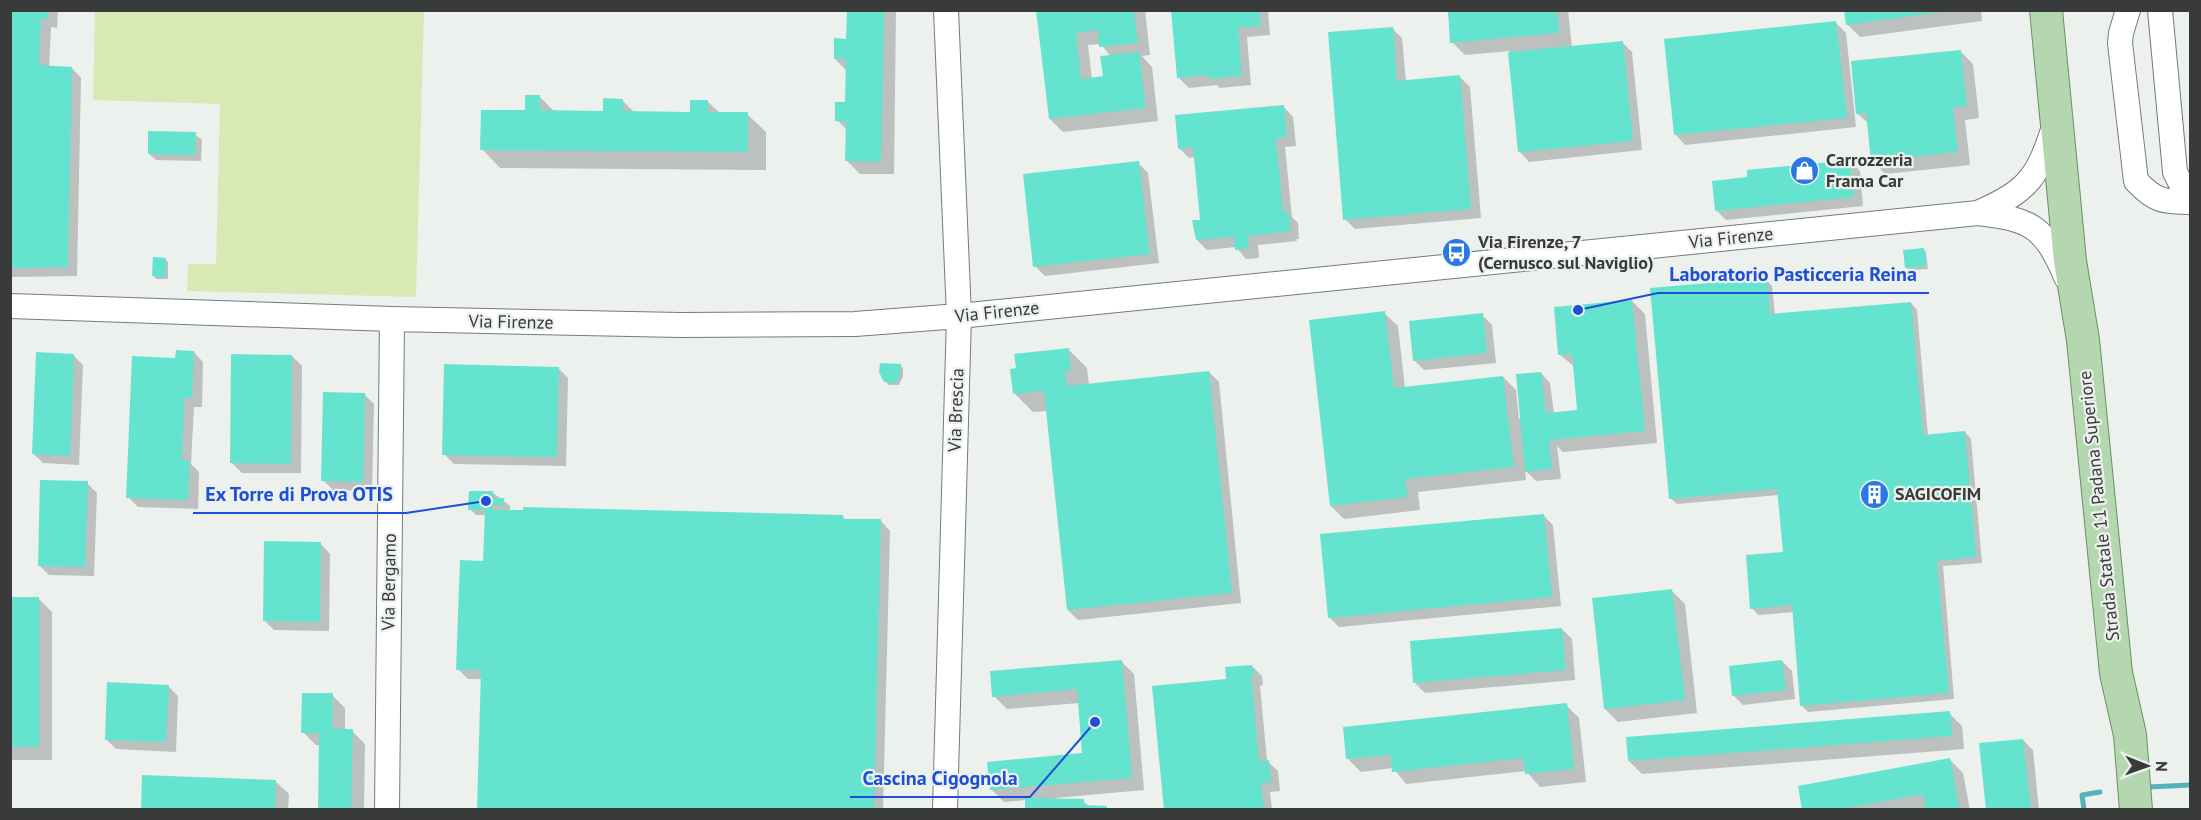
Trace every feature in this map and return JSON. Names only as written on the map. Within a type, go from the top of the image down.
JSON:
[{"type":"main road","name":"Strada Statale 11 Padana Superiore","points":[[2046,10],[2074,295],[2083,340],[2116,673],[2130,735],[2136,810]]},
{"type":"main road","name":"Strada Statale 11 Padana Superiore","points":[[2063,10],[2083,226],[2083,340]]},
{"type":"main road","name":"Strada Statale 11 Padana Superiore","points":[[2116,673],[2114,736],[2121,810]]},
{"type":"street","name":"Via Brescia","points":[[945,810],[959,316],[946,10]]},
{"type":"street","points":[[2160,10],[2175,172],[2182,186],[2190,194]]},
{"type":"street","points":[[2162,34],[2154,27],[2137,23],[2128,25],[2125,22],[2120,44],[2136,181],[2149,195],[2157,199],[2166,202],[2190,202]]},
{"type":"street","name":"Via Firenze","points":[[1978,213],[2006,201],[2024,187],[2042,159],[2056,122]]},
{"type":"street","name":"Via Firenze","points":[[10,306],[392,320],[833,325],[959,316],[1978,213],[2008,216],[2026,223],[2039,232],[2055,249],[2074,295]]},
{"type":"street","name":"Via Bergamo","points":[[387,810],[392,320]]},
{"type":"green space","points":[[95,11],[424,11],[416,297],[187,291],[188,264],[216,264],[220,104],[93,100]]},
{"type":"building","points":[[10,10],[48,10],[48,19],[41,18],[39,65],[72,67],[68,267],[10,268]]},
{"type":"building","points":[[847,10],[884,10],[881,162],[845,161],[846,121],[835,121],[835,102],[845,102],[846,59],[834,59],[834,38],[846,39]]},
{"type":"building","points":[[1036,10],[1134,10],[1138,43],[1099,47],[1098,30],[1076,33],[1081,79],[1103,76],[1100,56],[1139,52],[1146,108],[1049,119]]},
{"type":"building","points":[[1171,10],[1259,10],[1261,26],[1238,28],[1242,76],[1209,79],[1209,75],[1177,78]]},
{"type":"building","points":[[1448,10],[1557,10],[1559,33],[1450,43]]},
{"type":"building","points":[[1844,10],[1940,10],[1940,12],[1846,25]]},
{"type":"building","points":[[1836,21],[1847,118],[1674,135],[1664,39]]},
{"type":"building","points":[[1393,27],[1397,81],[1460,75],[1471,209],[1343,220],[1328,32]]},
{"type":"building","points":[[1623,41],[1633,141],[1518,152],[1508,52]]},
{"type":"building","points":[[1961,50],[1967,106],[1953,107],[1958,152],[1871,161],[1866,113],[1856,114],[1851,61]]},
{"type":"building","points":[[525,95],[540,95],[540,110],[603,111],[603,98],[623,99],[623,111],[690,112],[690,100],[708,100],[708,112],[748,112],[748,152],[480,150],[481,110],[525,110]]},
{"type":"building","points":[[1284,105],[1287,137],[1276,138],[1283,212],[1289,212],[1290,229],[1287,230],[1288,232],[1248,236],[1249,248],[1235,250],[1234,237],[1196,240],[1192,220],[1200,220],[1193,147],[1178,149],[1175,115]]},
{"type":"building","points":[[148,131],[196,132],[195,155],[148,154]]},
{"type":"building","points":[[1850,160],[1854,197],[1715,211],[1712,181],[1747,177],[1747,170]]},
{"type":"building","points":[[1139,161],[1150,254],[1033,267],[1023,174]]},
{"type":"building","points":[[1924,248],[1926,266],[1905,268],[1903,250]]},
{"type":"building","points":[[153,257],[166,258],[165,277],[152,276]]},
{"type":"building","name":"SAGICOFIM","points":[[1767,278],[1770,314],[1911,302],[1923,435],[1965,431],[1976,557],[1937,561],[1949,693],[1800,706],[1792,605],[1750,609],[1746,555],[1783,552],[1777,489],[1669,499],[1650,288]]},
{"type":"building","points":[[1632,300],[1645,431],[1549,440],[1552,469],[1525,472],[1516,374],[1541,372],[1546,413],[1577,410],[1572,354],[1558,355],[1554,307]]},
{"type":"building","points":[[1385,311],[1394,388],[1503,376],[1514,467],[1405,479],[1408,497],[1330,506],[1309,320]]},
{"type":"building","points":[[1483,313],[1487,353],[1413,361],[1409,321]]},
{"type":"building","points":[[1069,348],[1071,371],[1065,371],[1067,386],[1209,371],[1232,593],[1067,610],[1044,391],[1013,394],[1010,369],[1016,368],[1014,354]]},
{"type":"building","points":[[176,350],[194,351],[192,398],[184,397],[182,460],[190,461],[188,500],[126,498],[132,356],[175,358]]},
{"type":"building","points":[[36,352],[74,354],[70,456],[32,454]]},
{"type":"building","points":[[231,354],[292,355],[291,464],[230,463]]},
{"type":"building","points":[[880,363],[901,364],[901,373],[896,383],[884,382],[879,372]]},
{"type":"building","points":[[444,364],[559,367],[557,457],[442,455]]},
{"type":"building","points":[[323,392],[365,393],[363,482],[321,481]]},
{"type":"building","points":[[40,480],[88,481],[85,567],[38,566]]},
{"type":"building","points":[[469,491],[493,491],[493,498],[504,498],[504,505],[492,505],[492,510],[523,510],[523,507],[843,515],[843,519],[881,519],[874,810],[477,810],[481,670],[456,670],[460,560],[483,561],[485,510],[468,510]]},
{"type":"building","points":[[1544,514],[1552,597],[1328,618],[1320,534]]},
{"type":"building","points":[[264,541],[321,542],[320,622],[263,621]]},
{"type":"building","points":[[1672,589],[1685,700],[1604,709],[1592,598]]},
{"type":"building","points":[[10,597],[39,597],[39,747],[10,747]]},
{"type":"building","points":[[1562,628],[1566,670],[1413,683],[1410,641]]},
{"type":"building","points":[[1122,660],[1132,778],[990,790],[987,762],[1082,753],[1077,689],[992,697],[990,671]]},
{"type":"building","points":[[1782,660],[1786,690],[1732,696],[1729,666]]},
{"type":"building","points":[[1252,665],[1259,761],[1269,760],[1271,782],[1261,783],[1264,810],[1164,810],[1152,686],[1226,679],[1225,667]]},
{"type":"building","points":[[107,682],[169,685],[166,742],[105,740]]},
{"type":"building","points":[[302,693],[333,693],[332,729],[353,729],[351,810],[318,810],[319,733],[301,733]]},
{"type":"building","points":[[1567,703],[1574,769],[1525,774],[1523,758],[1392,772],[1390,755],[1346,759],[1343,727]]},
{"type":"building","points":[[1950,711],[1952,736],[1628,761],[1626,737]]},
{"type":"building","points":[[2023,739],[2031,810],[1986,810],[1979,743]]},
{"type":"building","points":[[1950,758],[1960,810],[1926,810],[1923,794],[1837,810],[1802,810],[1798,786]]},
{"type":"building","points":[[142,775],[276,780],[275,810],[141,810]]},
{"type":"building","points":[[1025,798],[1084,799],[1084,805],[1107,806],[1107,810],[1025,810]]},
{"type":"waterway","points":[[2149,787],[2190,785]]},
{"type":"waterway","points":[[2084,810],[2082,795],[2100,792]]},
{"type":"place","name":"Carrozzeria Frama Car","points":[[1805,170]]},
{"type":"place","name":"Via Firenze, 7 (Cernusco sul Naviglio)","points":[[1457,252]]},
{"type":"place","name":"Laboratorio Pasticceria Reina","points":[[1578,310]]},
{"type":"place","name":"SAGICOFIM","points":[[1874,494]]},
{"type":"place","name":"Ex Torre di Prova OTIS","points":[[486,501]]},
{"type":"place","name":"Cascina Cigognola","points":[[1095,722]]}]
